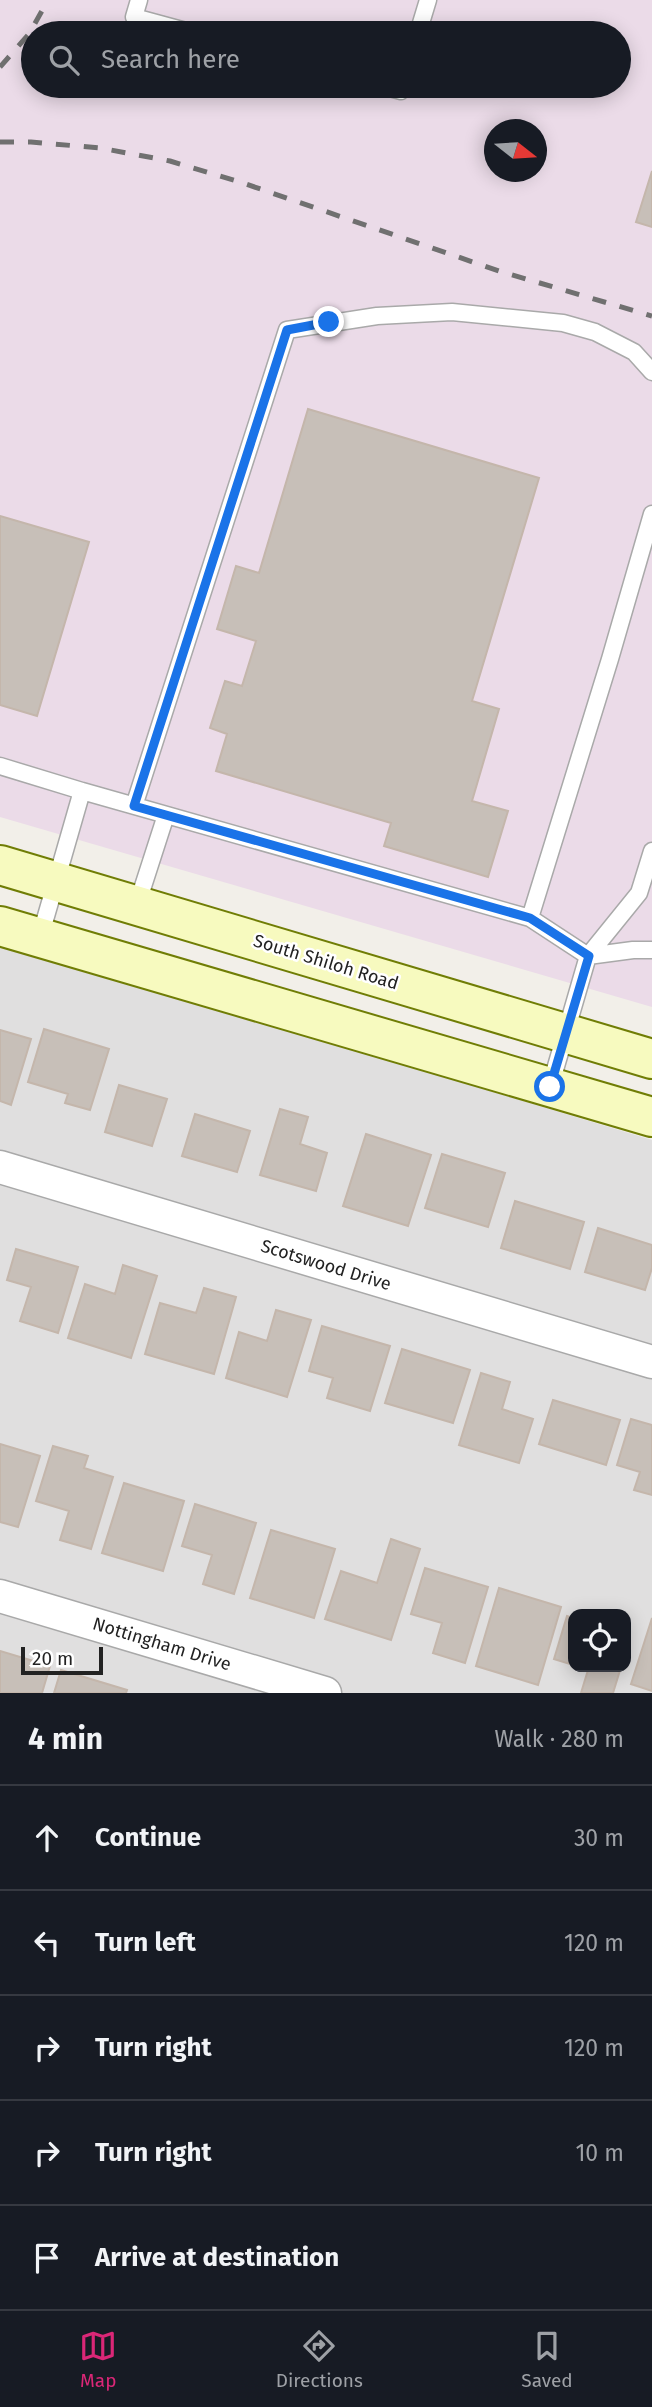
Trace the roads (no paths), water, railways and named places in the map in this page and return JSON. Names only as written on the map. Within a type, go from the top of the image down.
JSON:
[{"type":"main road","name":"South Shiloh Road","points":[[0,865],[652,1059]]},
{"type":"main road","points":[[0,926],[652,1117]]},
{"type":"street","name":"Scotswood Drive","points":[[0,1167],[652,1362]]},
{"type":"street","name":"Nottingham Drive","points":[[0,1596],[325,1693]]},
{"type":"lane","points":[[139,0],[134,17],[149,21]]},
{"type":"lane","points":[[422,21],[428,0]]},
{"type":"lane","points":[[134,806],[287,330],[377,316],[452,312],[563,323],[595,332],[634,352],[652,372]]},
{"type":"lane","points":[[530,918],[652,514]]},
{"type":"lane","points":[[0,766],[82,792],[530,918],[589,956],[652,950]]},
{"type":"lane","points":[[40,937],[82,792]]},
{"type":"lane","points":[[137,905],[166,815]]},
{"type":"lane","points":[[550,1087],[589,956],[639,893],[652,850]]},
{"type":"railway","points":[[36,21],[48,0]]},
{"type":"railway","points":[[0,67],[21,43]]},
{"type":"railway","points":[[0,142],[100,148],[170,161],[240,182],[499,271],[652,316]]}]
